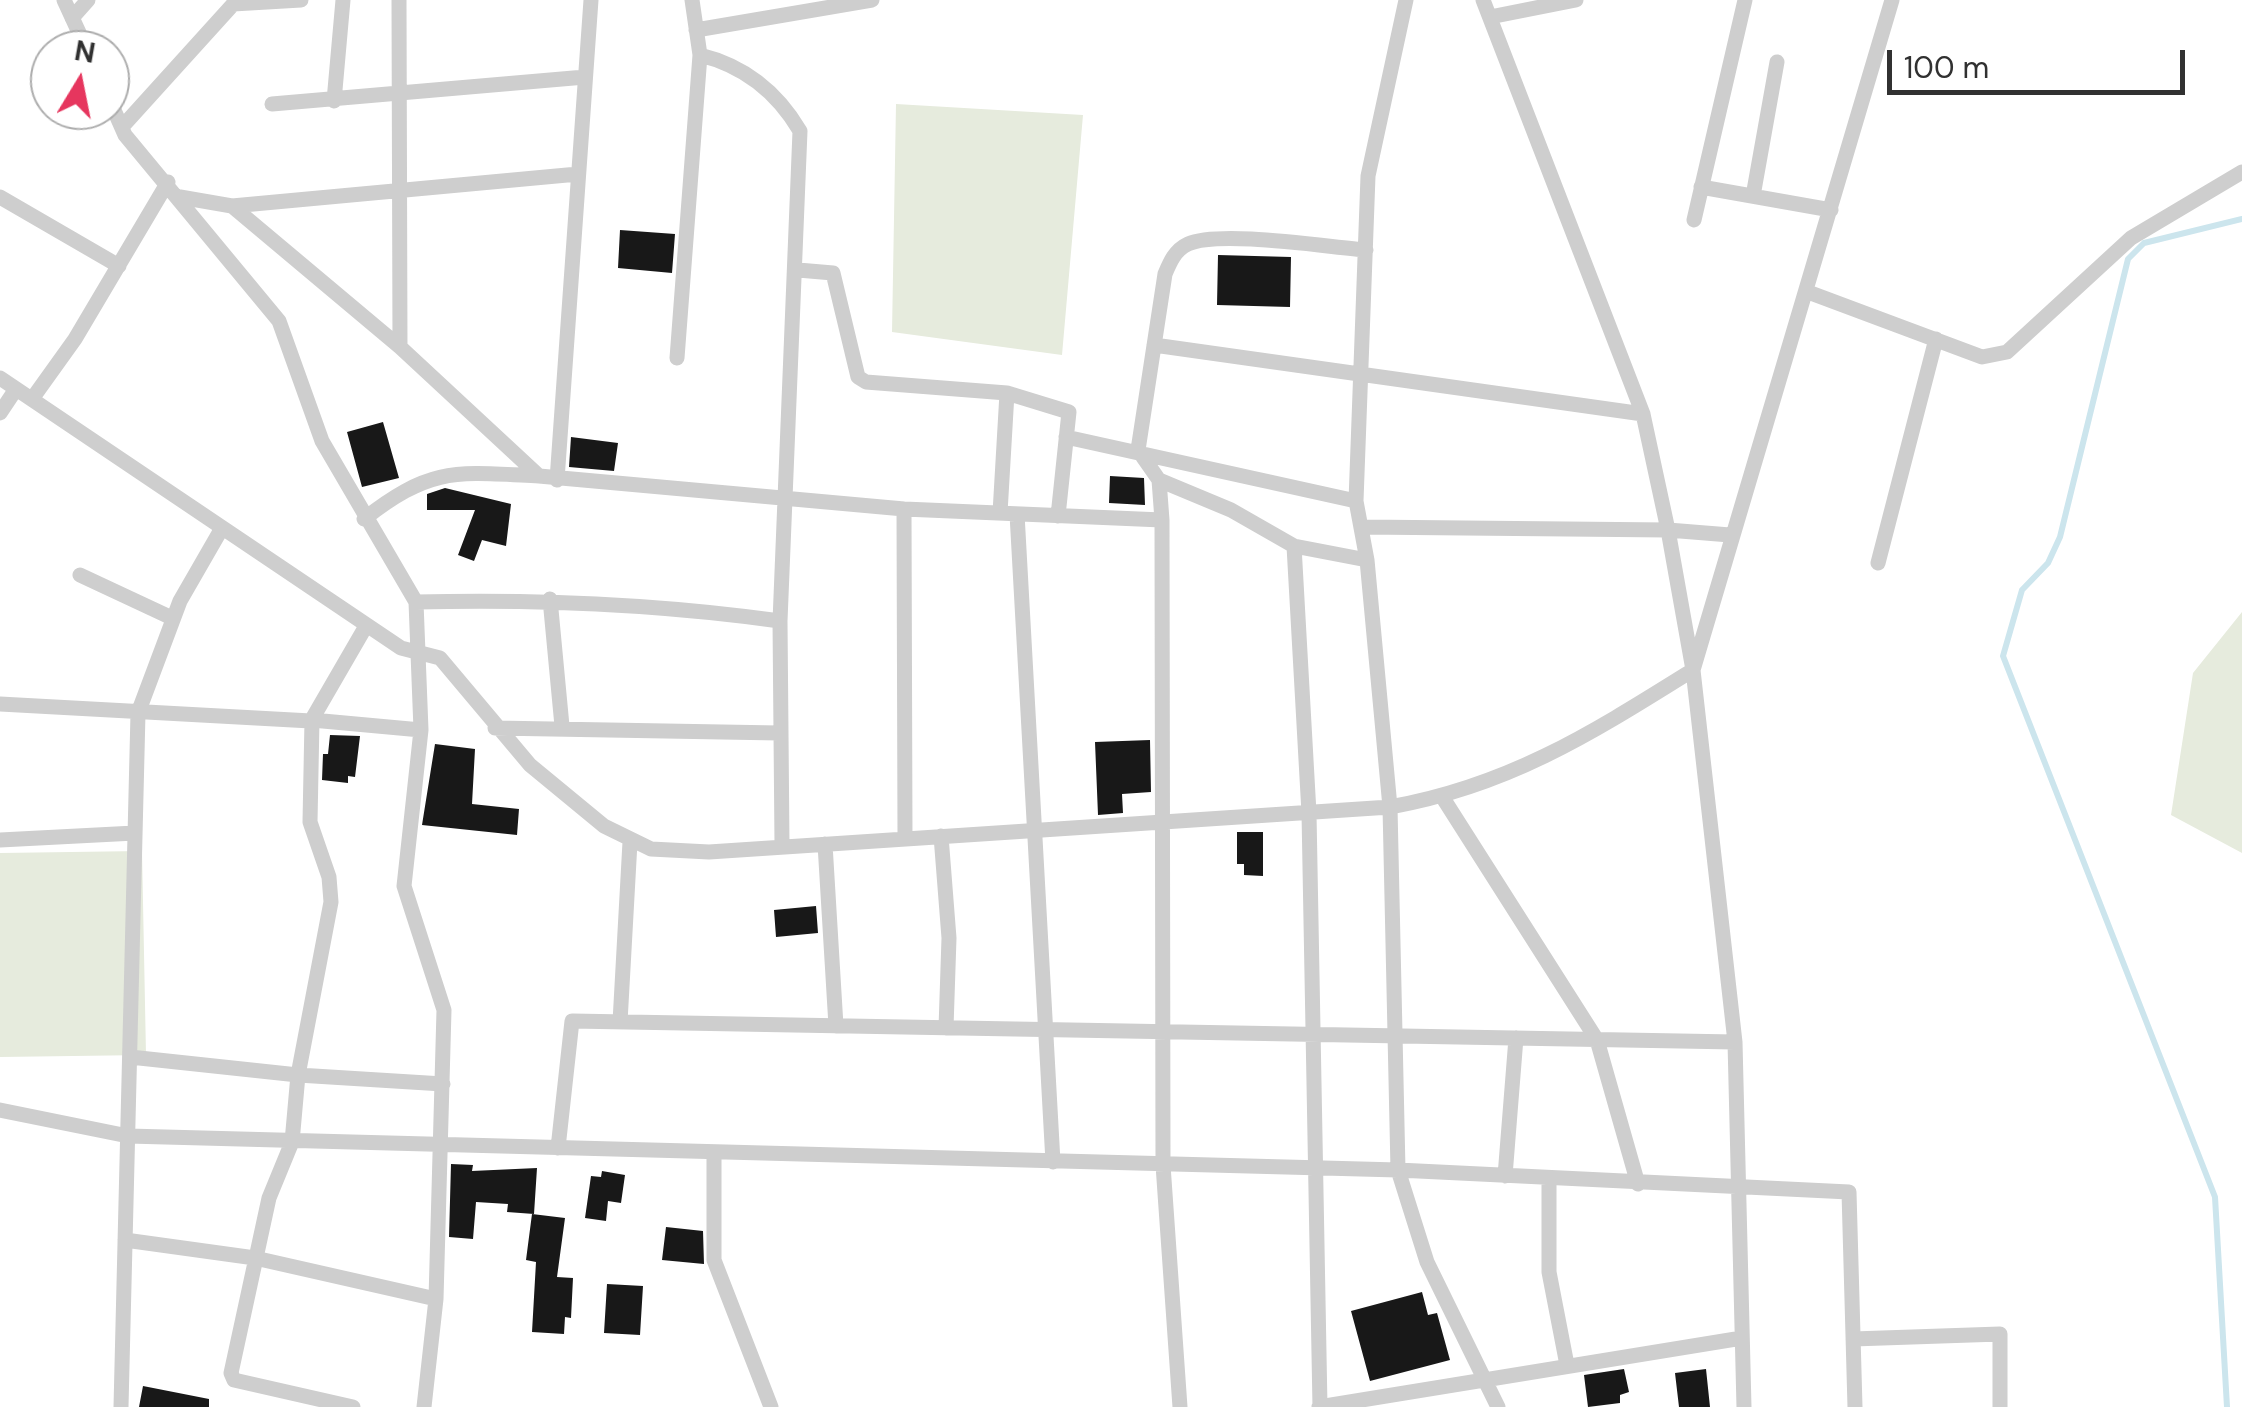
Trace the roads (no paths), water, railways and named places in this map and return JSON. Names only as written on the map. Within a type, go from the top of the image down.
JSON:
[{"type":"street","points":[[64,0],[78,30]]},
{"type":"street","points":[[72,18],[88,0]]},
{"type":"street","points":[[130,119],[235,2],[300,0]]},
{"type":"street","points":[[334,100],[343,0]]},
{"type":"street","points":[[399,0],[400,347]]},
{"type":"street","points":[[557,480],[591,0]]},
{"type":"street","points":[[678,358],[700,55],[692,0]]},
{"type":"street","points":[[696,30],[872,0]]},
{"type":"street","points":[[1406,0],[1372,148],[1356,501],[1367,560],[1390,807],[1398,1170],[1427,1262],[1498,1407]]},
{"type":"street","points":[[1484,0],[1642,414],[1668,530],[1693,670],[1735,1042],[1744,1407]]},
{"type":"street","points":[[1490,17],[1576,0]]},
{"type":"street","points":[[1694,220],[1746,0]]},
{"type":"street","points":[[0,378],[366,626],[401,648],[440,658],[495,728],[555,790],[630,842],[652,849],[709,852],[1390,807],[1443,798],[1504,778],[1580,742],[1693,670],[1892,0]]},
{"type":"street","points":[[700,55],[726,62],[762,85],[782,101],[800,132],[798,270],[780,620],[782,845]]},
{"type":"street","points":[[1753,196],[1777,62]]},
{"type":"street","points":[[272,104],[584,78]]},
{"type":"street","points":[[124,130],[279,320],[322,441],[364,519],[416,602],[421,730],[404,886],[444,1010],[436,1298],[424,1407]]},
{"type":"street","points":[[1808,292],[1982,356],[2007,352],[2131,238],[2242,172]]},
{"type":"street","points":[[180,197],[232,206],[578,174]]},
{"type":"street","points":[[32,400],[168,182]]},
{"type":"street","points":[[1701,187],[1831,210]]},
{"type":"street","points":[[0,197],[119,266]]},
{"type":"street","points":[[232,206],[400,347],[539,476]]},
{"type":"street","points":[[1366,250],[1229,240],[1188,244],[1174,255],[1165,274],[1138,450],[1160,480],[1231,510],[1294,546],[1367,560]]},
{"type":"street","points":[[798,270],[834,273],[858,376],[866,382],[1007,393],[1069,412],[1058,516]]},
{"type":"street","points":[[1878,563],[1936,339]]},
{"type":"street","points":[[1154,345],[1360,378],[1642,414]]},
{"type":"street","points":[[0,413],[16,389]]},
{"type":"street","points":[[1000,513],[1007,393]]},
{"type":"street","points":[[1066,437],[1356,501]]},
{"type":"street","points":[[364,519],[402,489],[428,478],[539,476],[904,509],[1162,520]]},
{"type":"street","points":[[1160,480],[1163,1165],[1180,1407]]},
{"type":"street","points":[[904,509],[905,838]]},
{"type":"street","points":[[1017,514],[1052,1162]]},
{"type":"street","points":[[1363,527],[1668,530],[1730,535]]},
{"type":"street","points":[[121,1407],[138,713],[172,618],[222,528]]},
{"type":"street","points":[[1294,546],[1309,812],[1320,1407],[1742,1338]]},
{"type":"street","points":[[80,575],[172,618]]},
{"type":"street","points":[[416,602],[550,599],[639,604],[780,620]]},
{"type":"street","points":[[550,599],[562,726]]},
{"type":"street","points":[[353,1407],[234,1380],[254,1258],[269,1198],[292,1142],[298,1075],[331,902],[329,876],[310,822],[312,720],[366,626]]},
{"type":"street","points":[[0,704],[312,720],[421,730]]},
{"type":"street","points":[[495,728],[562,726],[779,733]]},
{"type":"street","points":[[1443,798],[1597,1040],[1638,1184]]},
{"type":"street","points":[[0,840],[135,833]]},
{"type":"street","points":[[941,836],[949,938],[946,1028]]},
{"type":"street","points":[[620,1022],[630,842]]},
{"type":"street","points":[[825,844],[836,1026]]},
{"type":"street","points":[[558,1148],[572,1021],[1735,1042]]},
{"type":"street","points":[[1505,1176],[1516,1038]]},
{"type":"street","points":[[130,1057],[298,1075],[443,1084]]},
{"type":"street","points":[[0,1110],[128,1136],[1398,1170],[1739,1190],[1849,1192],[1855,1407]]},
{"type":"street","points":[[714,1154],[714,1260],[772,1407]]},
{"type":"street","points":[[1549,1179],[1548,1272],[1567,1365]]},
{"type":"street","points":[[125,1240],[254,1258],[436,1298]]},
{"type":"street","points":[[1853,1339],[2000,1334],[2000,1407]]},
{"type":"waterway","points":[[2227,1407],[2215,1197],[2003,656],[2022,590],[2048,563],[2060,537],[2128,259],[2144,243],[2242,219]]}]
